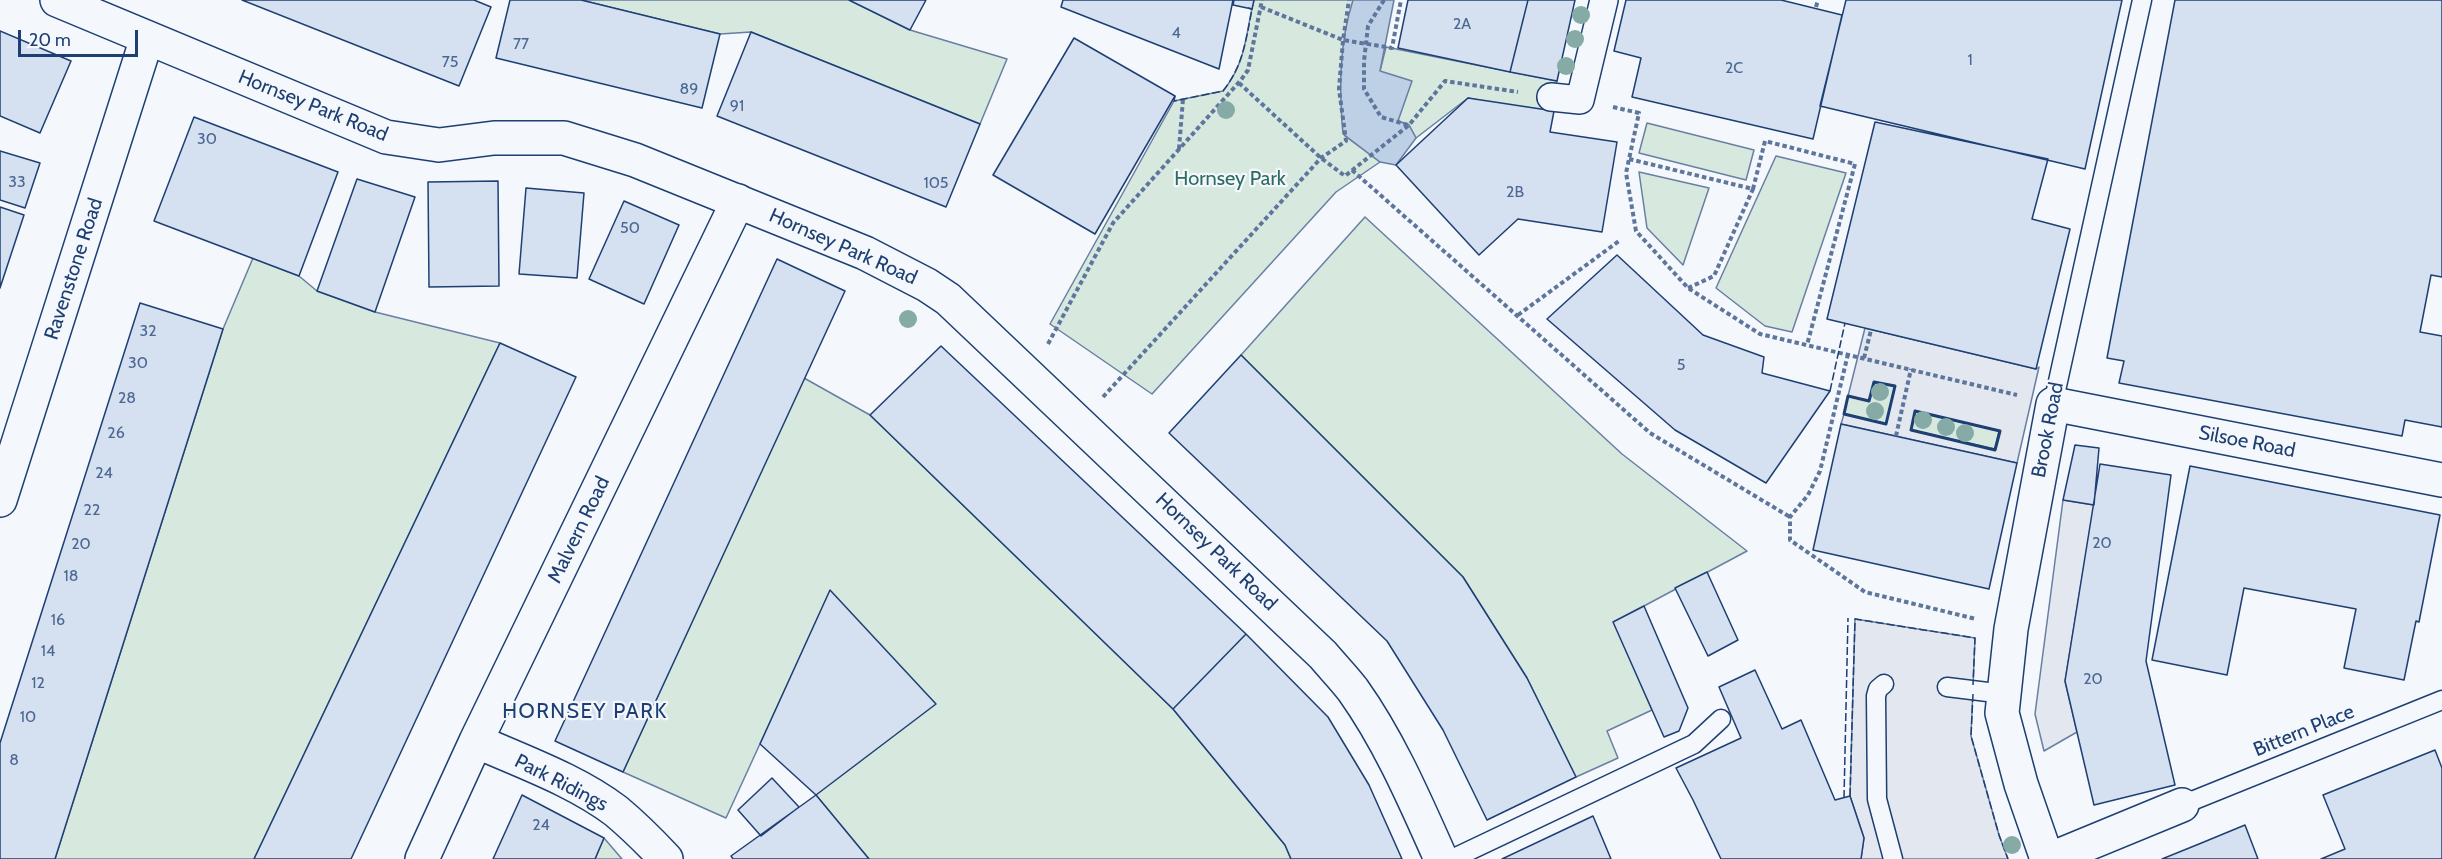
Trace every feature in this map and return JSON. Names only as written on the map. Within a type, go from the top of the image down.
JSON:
[{"type":"street","name":"Hornsey Park Road","points":[[57,0],[386,137],[439,145],[494,138],[564,138],[635,160],[866,253],[927,285],[948,299],[1031,376],[1323,655],[1352,689],[1395,760],[1441,859]]},
{"type":"street","points":[[1551,97],[1580,100],[1604,0]]},
{"type":"street","name":"Ravenstone Road","points":[[0,500],[147,38]]},
{"type":"street","name":"Malvern Road","points":[[422,859],[476,741],[738,201]]},
{"type":"street","name":"Silsoe Road","points":[[2053,404],[2442,480]]},
{"type":"street","name":"Brook Road","points":[[2049,859],[2020,784],[2002,713],[2011,629],[2053,404]]},
{"type":"street","name":"Park Ridings","points":[[476,741],[585,792],[623,818],[666,859]]},
{"type":"street","points":[[2049,859],[2182,805]]},
{"type":"lane","name":"Brook Road","points":[[2053,404],[2142,0]]},
{"type":"lane","points":[[1884,684],[1878,688],[1876,696],[1877,799],[1893,859]]},
{"type":"lane","points":[[1947,687],[2004,694]]},
{"type":"lane","name":"Bittern Place","points":[[2182,805],[2442,700]]},
{"type":"lane","points":[[1452,859],[1694,744],[1720,719]]},
{"type":"path","points":[[1031,376],[1113,223],[1239,83],[1248,70],[1262,0]]},
{"type":"path","points":[[1080,422],[1321,158],[1346,141],[1339,89],[1349,0]]},
{"type":"path","points":[[1383,0],[1368,26],[1365,44],[1364,89],[1373,108],[1381,117],[1409,125]]},
{"type":"path","points":[[1261,8],[1343,40],[1392,48],[1401,0]]},
{"type":"path","points":[[1816,7],[1818,0]]},
{"type":"path","points":[[1239,83],[1321,158],[1345,176],[1409,125],[1445,81],[1551,97]]},
{"type":"path","points":[[1179,150],[1184,99]]},
{"type":"path","points":[[1639,113],[1626,173],[1636,231],[1688,288],[1760,334],[2020,395]]},
{"type":"path","points":[[1688,288],[1714,276],[1753,189],[1765,141],[1855,164],[1808,345]]},
{"type":"path","points":[[1629,159],[1753,189]]},
{"type":"path","points":[[1352,170],[1650,433],[1790,517]]},
{"type":"path","points":[[1518,315],[1619,241]]},
{"type":"path","points":[[1864,358],[1871,330]]},
{"type":"path","points":[[1848,354],[1820,471],[1808,495],[1790,517],[1790,540],[1865,592],[1984,621]]},
{"type":"path","points":[[1896,436],[1911,369]]},
{"type":"green space","points":[[581,0],[849,0],[910,30],[1007,59],[980,124],[751,32],[720,34]]},
{"type":"green space","name":"Hornsey Park","points":[[1254,0],[1354,0],[1345,136],[1380,162],[1336,192],[1152,394],[1050,324],[1174,101],[1223,91],[1231,80],[1241,59]]},
{"type":"green space","points":[[1386,47],[1557,81],[1548,115],[1468,98],[1416,138],[1409,125],[1398,121],[1380,71]]},
{"type":"green space","points":[[1647,123],[1754,150],[1746,180],[1639,153]]},
{"type":"green space","points":[[1776,156],[1846,173],[1792,332],[1765,326],[1716,288]]},
{"type":"green space","points":[[1639,172],[1709,188],[1683,265],[1647,228]]},
{"type":"green space","points":[[1365,217],[1622,454],[1747,551],[1614,622],[1652,710],[1607,731],[1618,758],[1576,777],[1527,678],[1463,577],[1241,355]]},
{"type":"green space","points":[[253,258],[299,276],[317,291],[375,312],[500,343],[254,859],[55,859],[223,329]]},
{"type":"green space","points":[[804,378],[870,415],[1173,709],[1285,845],[1291,859],[869,859],[816,795],[830,591],[726,818],[623,772]]},
{"type":"green space","points":[[1874,382],[1895,386],[1886,424],[1844,414],[1848,396],[1869,401]]},
{"type":"green space","points":[[1915,411],[2000,431],[1995,450],[1911,430]]},
{"type":"green space","points":[[604,838],[622,859],[595,859]]},
{"type":"shaded area","points":[[1865,328],[2036,369],[2039,367],[2017,463],[1841,424],[1844,414],[1886,424],[1895,386],[1874,382],[1869,401],[1848,396]],"holes":[[[1916,411],[1999,431],[1995,449],[1911,430]]]},
{"type":"shaded area","points":[[2063,500],[2094,505],[2065,681],[2077,732],[2044,751],[2035,714]]},
{"type":"shaded area","points":[[1855,619],[1975,638],[1971,736],[2008,859],[1861,859],[1864,838],[1850,796]]},
{"type":"water","points":[[1353,0],[1394,0],[1380,71],[1412,81],[1398,121],[1409,125],[1416,138],[1396,165],[1380,162],[1343,134],[1341,67],[1345,33]]},
{"type":"building","points":[[242,0],[474,0],[491,7],[459,86]]},
{"type":"building","points":[[510,0],[581,0],[720,34],[702,108],[496,58]]},
{"type":"building","points":[[849,0],[926,0],[910,30]]},
{"type":"building","points":[[1063,0],[1233,0],[1219,69],[1061,7]]},
{"type":"building","points":[[1234,0],[1254,0],[1252,9],[1233,5]]},
{"type":"building","points":[[1408,0],[1528,0],[1510,72],[1398,48]]},
{"type":"building","points":[[1528,0],[1575,0],[1557,81],[1510,72]]},
{"type":"building","points":[[1626,0],[1781,0],[1842,15],[1813,139],[1632,97],[1641,58],[1614,51]]},
{"type":"building","points":[[1846,0],[2122,0],[2085,169],[1820,106]]},
{"type":"building","points":[[2175,0],[2442,0],[2442,277],[2431,275],[2420,332],[2442,336],[2442,427],[2405,420],[2402,436],[2119,383],[2124,361],[2107,358]]},
{"type":"building","points":[[0,31],[71,61],[40,133],[0,116]]},
{"type":"building","points":[[751,32],[980,124],[946,207],[717,116]]},
{"type":"building","points":[[1074,38],[1175,96],[1095,234],[993,175]]},
{"type":"building","points":[[1468,98],[1554,111],[1550,132],[1617,142],[1602,232],[1518,219],[1479,255],[1396,165]]},
{"type":"building","points":[[194,117],[338,172],[299,276],[154,221]]},
{"type":"building","points":[[1875,122],[2048,159],[2032,219],[2070,229],[2036,369],[1827,319]]},
{"type":"building","points":[[0,151],[40,163],[25,208],[0,200]]},
{"type":"building","points":[[357,179],[415,197],[375,312],[317,291]]},
{"type":"building","points":[[498,181],[499,286],[429,287],[428,182]]},
{"type":"building","points":[[526,188],[584,193],[577,278],[519,274]]},
{"type":"building","points":[[624,201],[679,225],[644,304],[589,279]]},
{"type":"building","points":[[0,207],[24,215],[0,288]]},
{"type":"building","points":[[1617,255],[1703,335],[1764,357],[1762,373],[1830,391],[1766,483],[1675,430],[1547,319]]},
{"type":"building","points":[[777,259],[845,291],[623,772],[555,741]]},
{"type":"building","points":[[140,303],[223,329],[55,859],[0,859],[0,743]]},
{"type":"building","points":[[500,343],[576,377],[351,859],[254,859]]},
{"type":"building","points":[[941,346],[1246,634],[1173,709],[870,415]]},
{"type":"building","points":[[1241,355],[1463,577],[1527,678],[1576,777],[1487,820],[1443,730],[1387,641],[1169,433]]},
{"type":"building","points":[[1841,424],[2017,463],[1989,589],[1813,550]]},
{"type":"building","points":[[2075,445],[2099,448],[2094,505],[2063,500]]},
{"type":"building","points":[[2100,464],[2171,475],[2146,661],[2175,785],[2094,805],[2065,681]]},
{"type":"building","points":[[2190,466],[2440,515],[2419,622],[2416,621],[2404,680],[2344,668],[2356,609],[2244,588],[2227,675],[2152,660]]},
{"type":"building","points":[[1707,572],[1738,640],[1708,656],[1675,588]]},
{"type":"building","points":[[830,590],[936,704],[816,795],[760,744]]},
{"type":"building","points":[[1644,606],[1688,708],[1679,731],[1664,737],[1613,622]]},
{"type":"building","points":[[1246,634],[1328,717],[1369,785],[1402,859],[1291,859],[1285,845],[1173,709]]},
{"type":"building","points":[[1755,670],[1782,729],[1801,720],[1835,800],[1850,796],[1864,838],[1861,859],[1721,859],[1676,768],[1741,738],[1719,687]]},
{"type":"building","points":[[2435,750],[2442,768],[2442,859],[2321,859],[2345,849],[2323,795]]},
{"type":"building","points":[[772,778],[799,807],[761,836],[738,810]]},
{"type":"building","points":[[522,795],[604,838],[595,859],[493,859]]},
{"type":"building","points":[[816,795],[869,859],[733,859],[731,856]]},
{"type":"building","points":[[1593,816],[1611,859],[1502,859]]},
{"type":"building","points":[[2245,825],[2258,859],[2162,859],[2199,844]]},
{"type":"fence","points":[[1175,96],[1174,101],[1223,91],[1230,82],[1243,52],[1252,9],[1248,8]]},
{"type":"fence","points":[[1830,391],[1845,323]]},
{"type":"fence","points":[[1844,798],[1848,618]]},
{"type":"fence","points":[[1850,796],[1855,619],[1975,638],[1973,685]]},
{"type":"fence","points":[[1973,694],[1971,736],[2008,859]]},
{"type":"wall","points":[[1874,382],[1895,386],[1886,424],[1844,414],[1848,396],[1869,401],[1874,382]]},
{"type":"wall","points":[[1915,411],[2000,431],[1995,450],[1911,430],[1915,411]]},
{"type":"district","name":"HORNSEY PARK","points":[[585,712]]}]
